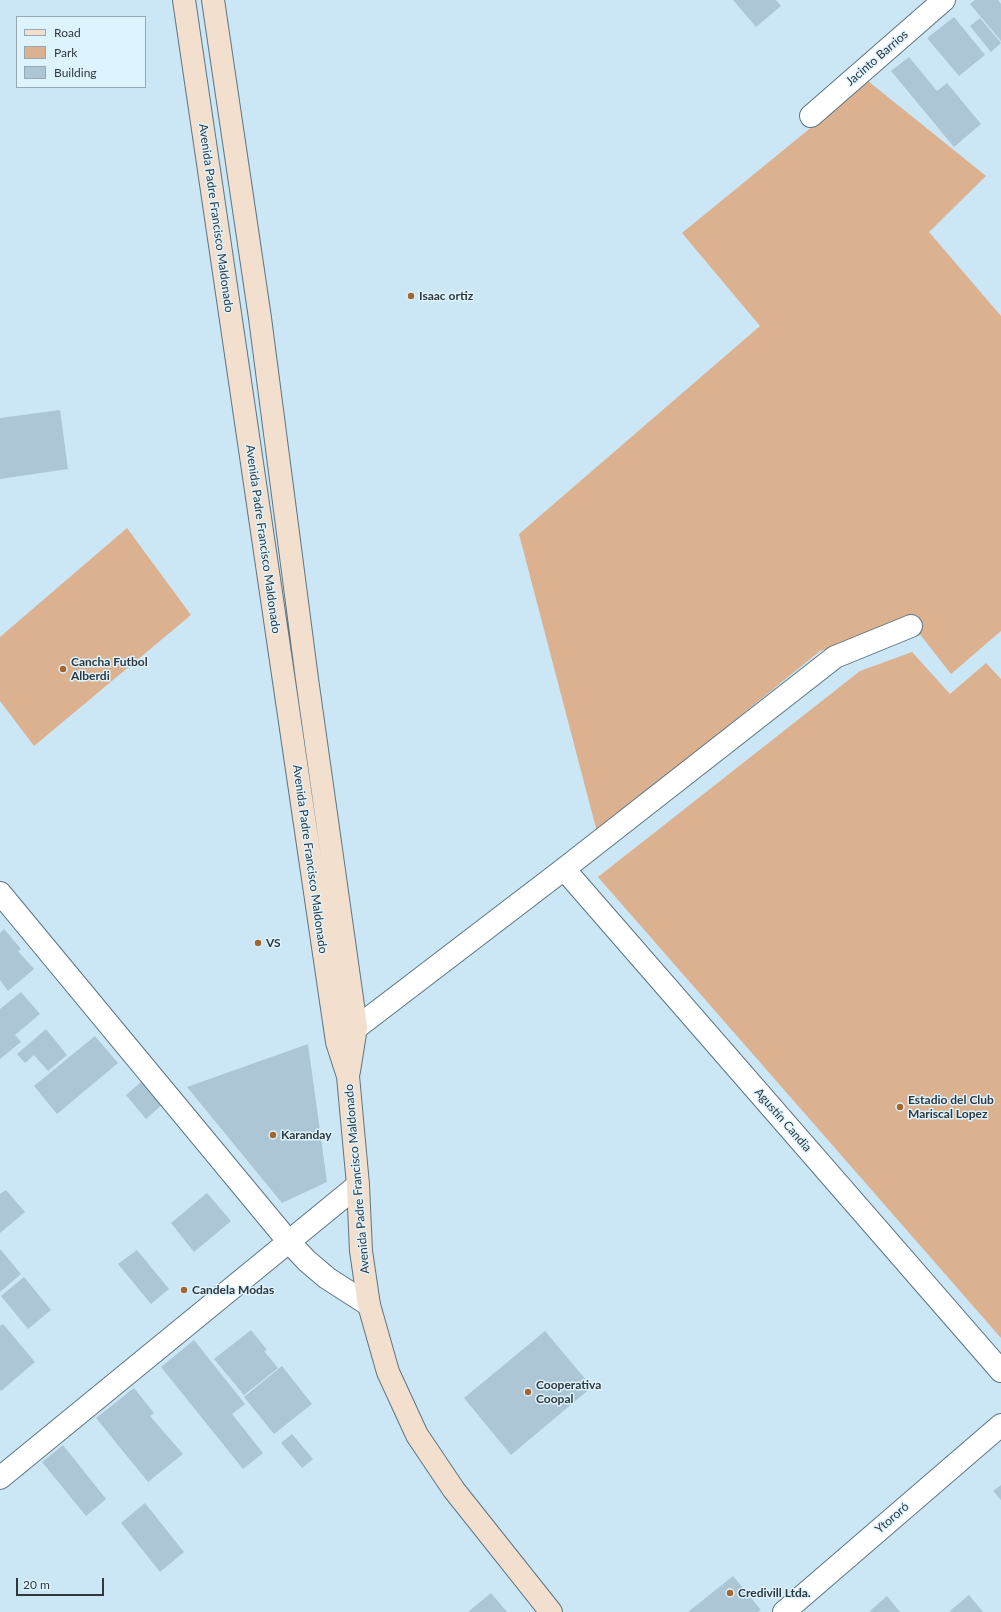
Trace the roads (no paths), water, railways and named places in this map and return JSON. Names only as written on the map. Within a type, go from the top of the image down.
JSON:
[{"type":"main road","name":"Avenida Padre Francisco Maldonado","points":[[184,0],[337,1042],[348,1076],[358,1185],[361,1251],[369,1305],[388,1372],[417,1435],[454,1490],[551,1612]]},
{"type":"main road","name":"Avenida Padre Francisco Maldonado","points":[[213,0],[260,318],[307,679],[356,1027],[348,1076]]},
{"type":"street","name":"Jacinto Barrios","points":[[811,116],[944,0]]},
{"type":"street","points":[[337,1042],[564,869],[835,657],[911,626]]},
{"type":"street","name":"Agustín Candia","points":[[564,869],[1001,1371]]},
{"type":"street","points":[[0,893],[289,1242],[307,1261],[327,1278],[369,1305]]},
{"type":"street","points":[[0,1478],[358,1185]]},
{"type":"street","name":"Ytororó","points":[[784,1612],[1001,1425]]},
{"type":"place","name":"Isaac ortiz","points":[[411,296]]},
{"type":"place","name":"Cancha Futbol Alberdi","points":[[63,669]]},
{"type":"place","name":"VS","points":[[258,943]]},
{"type":"place","name":"Estadio del Club Mariscal Lopez","points":[[900,1107]]},
{"type":"place","name":"Karanday","points":[[273,1135]]},
{"type":"place","name":"Candela Modas","points":[[184,1290]]},
{"type":"place","name":"Cooperativa Coopal","points":[[528,1392]]},
{"type":"place","name":"Credivill Ltda.","points":[[730,1593]]}]
